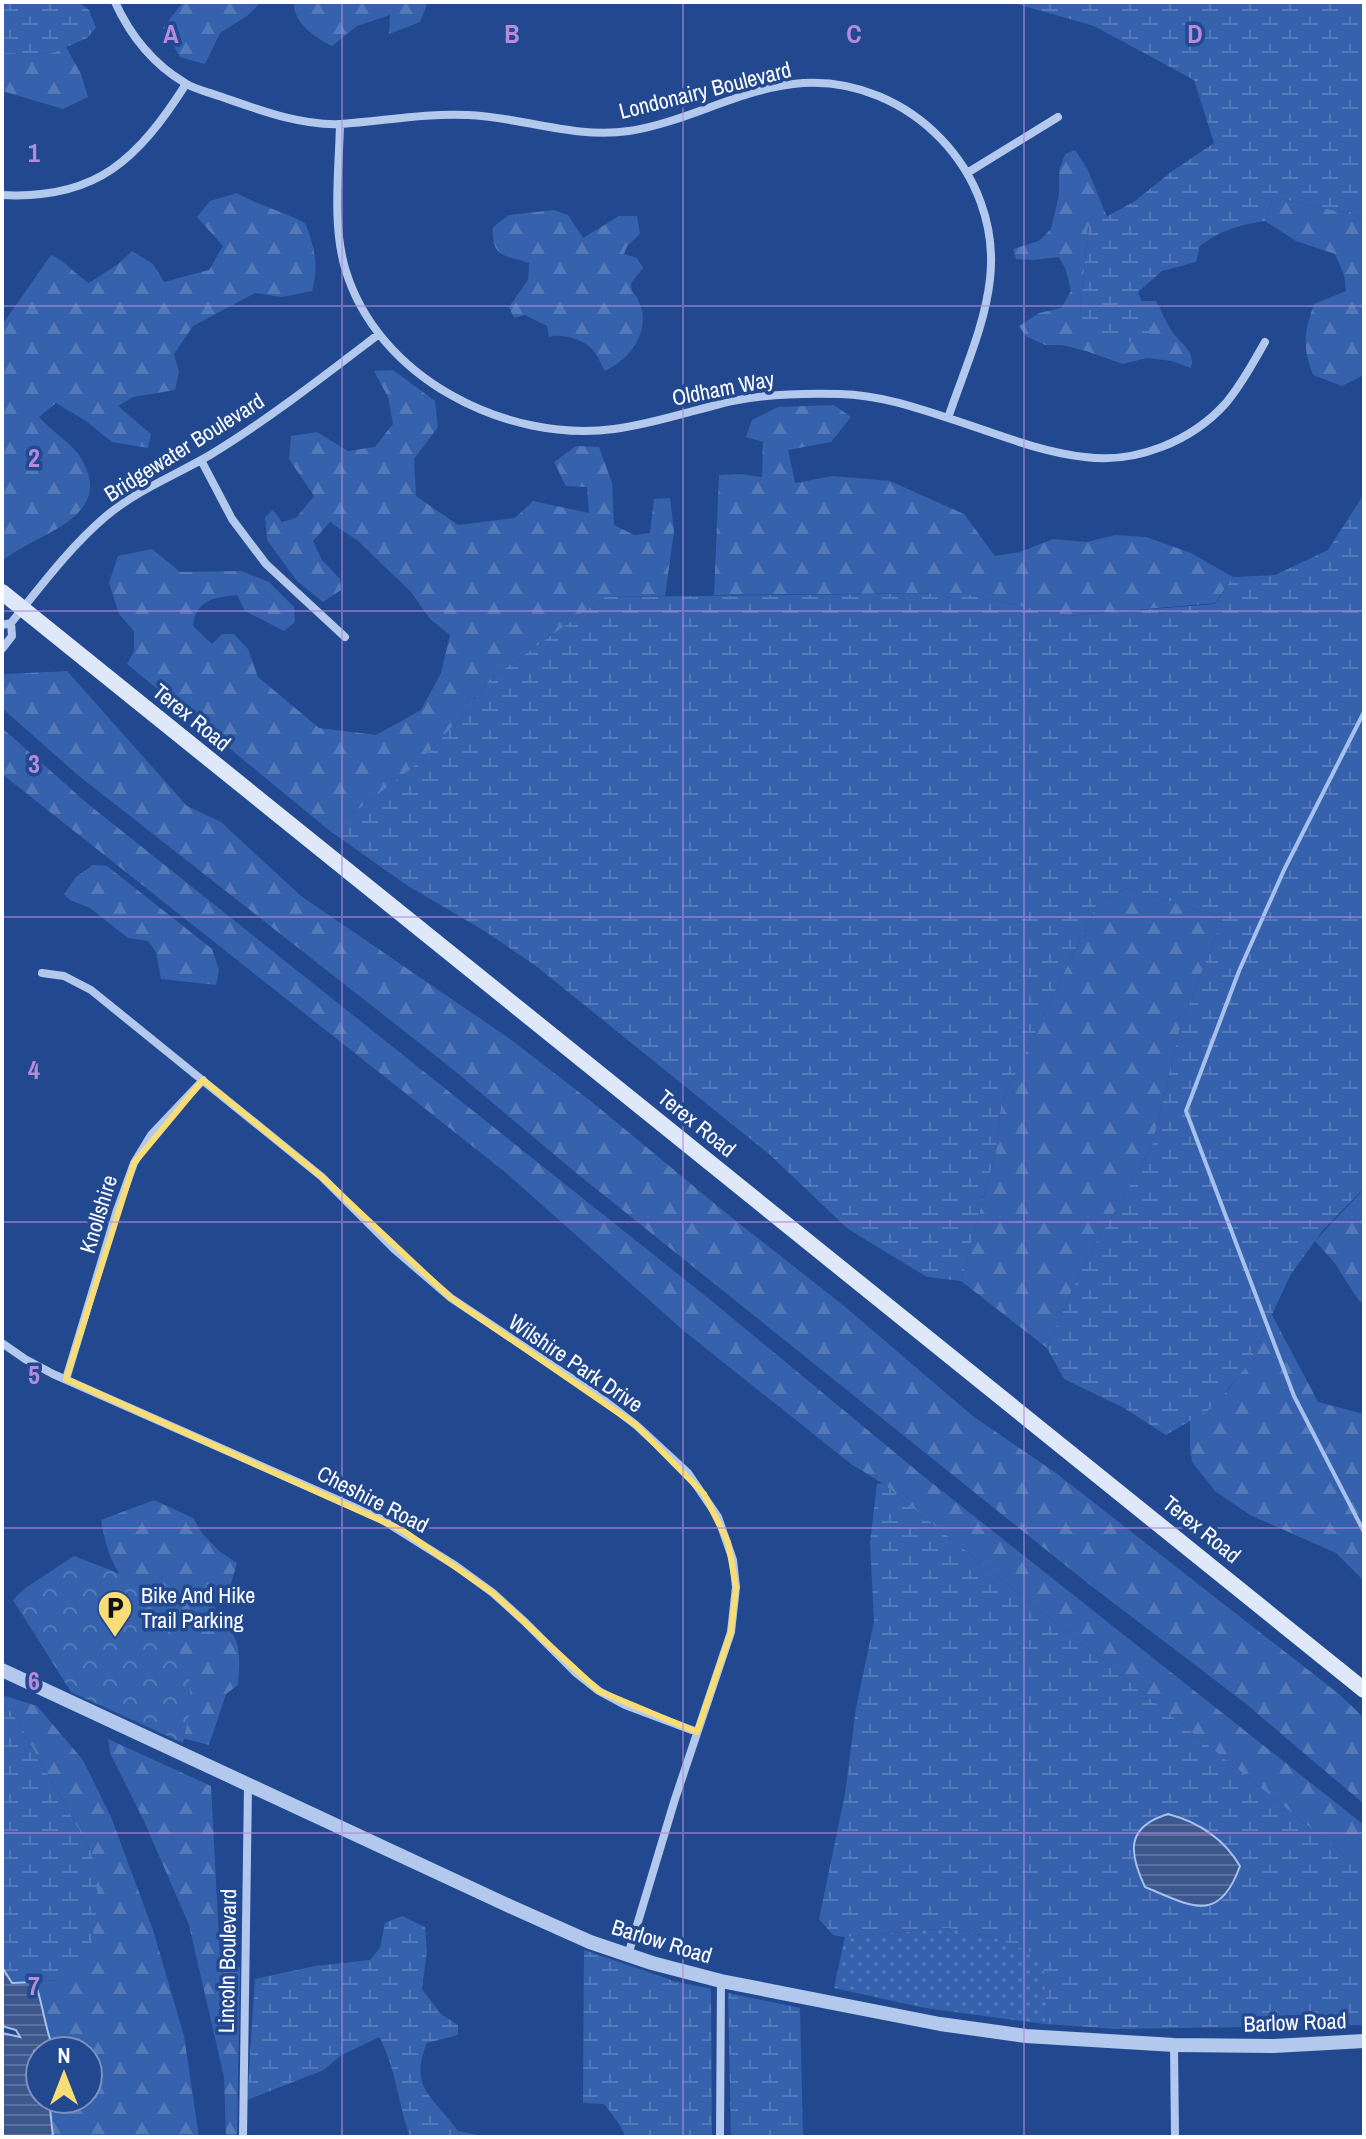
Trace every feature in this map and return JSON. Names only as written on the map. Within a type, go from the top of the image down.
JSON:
[{"type":"main road","name":"Terex Road","points":[[2,592],[1364,1690]]},
{"type":"street","name":"Londonairy Boulevard","points":[[115,2],[143,48],[186,84],[275,114],[340,124],[433,114],[470,115],[570,132],[629,131],[766,90],[805,83],[837,84],[883,97],[917,116],[940,136],[967,173],[988,225],[990,279],[985,305],[948,418]]},
{"type":"street","points":[[2,195],[46,195],[69,190],[108,173],[143,144],[160,125],[186,84]]},
{"type":"street","points":[[967,173],[1058,117]]},
{"type":"street","name":"Oldham Way","points":[[340,124],[339,226],[344,266],[353,290],[379,334],[417,371],[456,398],[504,418],[559,429],[613,429],[735,401],[784,394],[867,396],[911,405],[1056,452],[1087,458],[1137,454],[1171,443],[1204,423],[1237,389],[1265,342]]},
{"type":"street","name":"Bridgewater Boulevard","points":[[7,624],[68,553],[104,518],[137,493],[201,460],[285,405],[379,334]]},
{"type":"street","points":[[201,460],[232,519],[266,564],[345,637]]},
{"type":"street","points":[[2,649],[12,636],[7,624]]},
{"type":"street","name":"Wilshire Park Drive","points":[[42,973],[64,976],[91,990],[322,1177],[394,1249],[451,1298],[584,1386],[636,1425],[676,1460],[718,1517],[728,1542],[736,1587],[731,1632],[628,1956]]},
{"type":"street","name":"Knollshire","points":[[66,1379],[134,1163],[151,1135],[203,1080]]},
{"type":"street","name":"Cheshire Road","points":[[2,1343],[25,1359],[66,1379],[402,1530],[493,1593],[599,1691],[625,1705],[697,1732]]},
{"type":"street","name":"Barlow Road","points":[[2,1670],[248,1786],[568,1932],[628,1956],[721,1981],[990,2032],[1073,2041],[1174,2045],[1274,2046],[1364,2041]]},
{"type":"street","name":"Lincoln Boulevard","points":[[243,2137],[248,1786]]},
{"type":"street","points":[[720,2137],[721,1981]]},
{"type":"street","points":[[1174,2045],[1175,2137]]},
{"type":"highlighted area","points":[[203,1080],[322,1177],[451,1298],[636,1425],[704,1494],[728,1542],[736,1587],[731,1632],[697,1732],[599,1691],[493,1593],[402,1530],[66,1379],[134,1163]]},
{"type":"green space","points":[[2,2],[78,2],[89,10],[96,28],[87,38],[50,54],[2,53]]},
{"type":"green space","points":[[183,2],[261,2],[247,16],[220,33],[205,64],[180,57],[163,28]]},
{"type":"green space","points":[[294,2],[428,2],[420,22],[389,34],[390,15],[357,26],[332,46],[301,23]]},
{"type":"green space","points":[[1010,2],[1364,2],[1364,217],[1273,197],[1265,221],[1239,226],[1215,236],[1200,246],[1196,262],[1162,271],[1138,292],[1150,333],[1128,342],[1090,332],[1080,314],[1088,227],[1135,201],[1214,143],[1194,80],[1094,26]]},
{"type":"green space","points":[[66,47],[81,74],[88,97],[63,109],[2,91],[2,53],[50,54]]},
{"type":"green space","points":[[1075,150],[1087,168],[1107,217],[1088,227],[1080,314],[1144,308],[1142,301],[1156,301],[1171,330],[1189,351],[1191,368],[1172,361],[1147,358],[1123,364],[1062,345],[1045,345],[1026,336],[1019,326],[1039,313],[1061,308],[1071,291],[1059,257],[1016,259],[1013,249],[1039,241],[1051,229],[1059,195],[1059,171],[1065,154]]},
{"type":"green space","points":[[237,193],[305,223],[315,257],[312,291],[282,297],[255,293],[193,326],[174,354],[179,372],[175,390],[133,397],[118,406],[151,434],[148,448],[112,442],[56,403],[39,417],[79,455],[89,476],[89,494],[82,509],[69,521],[2,561],[2,325],[51,255],[89,283],[132,251],[153,264],[164,282],[209,270],[223,246],[197,217],[210,201]]},
{"type":"green space","points":[[1273,197],[1364,217],[1364,375],[1342,386],[1313,375],[1306,339],[1314,304],[1346,291],[1344,275],[1335,254],[1296,241],[1265,221]]},
{"type":"green space","points":[[554,210],[568,215],[583,238],[619,216],[637,216],[640,234],[627,246],[624,254],[637,258],[643,268],[631,283],[642,311],[641,332],[631,351],[605,371],[587,345],[565,336],[549,337],[547,326],[525,315],[514,318],[509,307],[528,280],[529,263],[497,250],[493,227],[509,215]]},
{"type":"green space","points":[[393,370],[435,401],[438,427],[414,459],[416,496],[458,525],[515,518],[533,501],[589,513],[587,487],[566,486],[554,462],[576,446],[599,447],[612,483],[614,525],[634,535],[650,533],[654,499],[670,498],[674,531],[665,596],[605,597],[489,680],[461,718],[411,769],[330,831],[127,664],[134,651],[134,631],[119,614],[109,583],[118,556],[152,549],[180,572],[241,571],[269,582],[294,607],[295,622],[284,631],[245,611],[237,595],[207,602],[197,611],[193,626],[212,644],[222,634],[234,634],[248,649],[258,677],[319,728],[376,735],[421,710],[441,673],[450,635],[430,619],[411,592],[358,541],[330,522],[313,541],[322,560],[340,579],[341,590],[323,602],[297,581],[267,540],[265,517],[273,510],[282,522],[296,518],[314,496],[289,459],[291,436],[317,432],[348,451],[375,447],[393,424],[388,397],[374,371]]},
{"type":"green space","points":[[834,405],[851,417],[831,442],[788,450],[795,483],[833,476],[890,481],[964,514],[995,556],[1020,552],[1053,539],[1087,542],[1115,535],[1146,537],[1191,553],[1233,577],[1215,603],[1065,616],[961,593],[714,595],[719,475],[762,477],[763,442],[746,437],[752,420],[778,407]]},
{"type":"green space","points":[[1364,494],[1364,1188],[1323,1230],[1291,1274],[1248,1365],[1212,1408],[1166,1435],[1124,1408],[1064,1379],[1047,1348],[1082,1268],[1152,1147],[1180,1028],[1223,918],[1128,888],[1098,902],[1001,1104],[996,1151],[961,1281],[927,1277],[848,1229],[769,1154],[536,966],[483,930],[408,886],[330,831],[411,769],[461,718],[489,680],[605,597],[961,593],[1066,616],[1215,604],[1233,577],[1275,575],[1328,550]]},
{"type":"green space","points":[[67,671],[187,806],[221,822],[301,896],[510,1039],[592,1102],[844,1306],[974,1417],[1056,1473],[1339,1694],[1364,1718],[1364,1804],[1245,1703],[1090,1585],[575,1172],[450,1067],[79,776],[2,708],[2,677],[6,674]]},
{"type":"green space","points":[[2,728],[88,804],[713,1302],[917,1471],[1364,1825],[1364,1871],[882,1483],[851,1464],[684,1331],[505,1172],[2,774]]},
{"type":"green space","points":[[93,865],[107,866],[212,949],[219,970],[216,985],[161,979],[156,952],[148,941],[128,938],[90,908],[70,900],[64,894],[76,877]]},
{"type":"green space","points":[[1128,888],[1223,918],[1180,1028],[1152,1147],[1082,1268],[1047,1348],[961,1281],[996,1151],[1001,1104],[1098,902]]},
{"type":"green space","points":[[1364,1189],[1364,1303],[1359,1301],[1334,1262],[1315,1241]]},
{"type":"green space","points":[[1272,1315],[1318,1402],[1364,1414],[1364,1581],[1336,1553],[1250,1515],[1215,1491],[1192,1462],[1190,1421],[1230,1388]]},
{"type":"green space","points":[[882,1483],[1364,1871],[1364,2025],[1117,2029],[1045,2024],[1043,1957],[996,1938],[948,1928],[845,1937],[833,1935],[819,1919],[845,1794],[856,1708],[874,1622],[870,1542],[877,1484]]},
{"type":"green space","points":[[154,1500],[193,1518],[219,1551],[237,1563],[230,1587],[214,1605],[237,1645],[238,1685],[226,1694],[209,1745],[157,1732],[123,1579],[111,1558],[104,1536],[101,1520]]},
{"type":"green space","points":[[74,1556],[131,1578],[177,1646],[189,1678],[191,1705],[183,1743],[71,1692],[13,1600],[24,1589]]},
{"type":"green space","points":[[2,1695],[37,1706],[83,1760],[111,1817],[153,1930],[184,2036],[199,2137],[53,2137],[51,2115],[104,2115],[104,2035],[48,2035],[35,1982],[61,1980],[92,1853],[17,1720],[2,1701]]},
{"type":"green space","points":[[2,1701],[17,1720],[92,1853],[98,1898],[90,1957],[61,1980],[11,1983],[2,1967]]},
{"type":"green space","points":[[108,1739],[211,1786],[220,1958],[233,1960],[240,1968],[237,2137],[226,2137],[224,2077],[189,1925],[144,1821],[110,1753]]},
{"type":"green space","points":[[402,1916],[425,1927],[427,1951],[422,1989],[441,2014],[458,2025],[458,2035],[427,2043],[420,2071],[422,2082],[458,2131],[488,2137],[410,2137],[389,2061],[379,2037],[340,2056],[324,2070],[247,2100],[255,1979],[315,1966],[370,1960],[380,1948],[385,1923]]},
{"type":"green space","points":[[948,1928],[996,1938],[1044,1957],[1045,2024],[925,2008],[834,1988],[845,1937]]},
{"type":"green space","points":[[584,1950],[674,1981],[711,1989],[712,2137],[625,2137],[604,2104],[583,2103]]},
{"type":"green space","points":[[728,1993],[800,2008],[803,2137],[731,2137]]},
{"type":"shaded area","points":[[1168,1814],[1209,1833],[1234,1856],[1240,1866],[1232,1885],[1213,1904],[1190,1904],[1145,1887],[1136,1863],[1134,1843],[1144,1826]]},
{"type":"shaded area","points":[[2,1967],[12,1983],[35,1982],[49,2035],[24,2035],[24,2115],[51,2115],[53,2137],[2,2137],[2,2033],[20,2037],[16,2030],[2,2026]]},
{"type":"waterway","points":[[1364,712],[1284,870],[1239,971],[1186,1111],[1294,1396],[1364,1532]]},
{"type":"place","name":"Bike And Hike Trail Parking","points":[[115,1639]]}]
